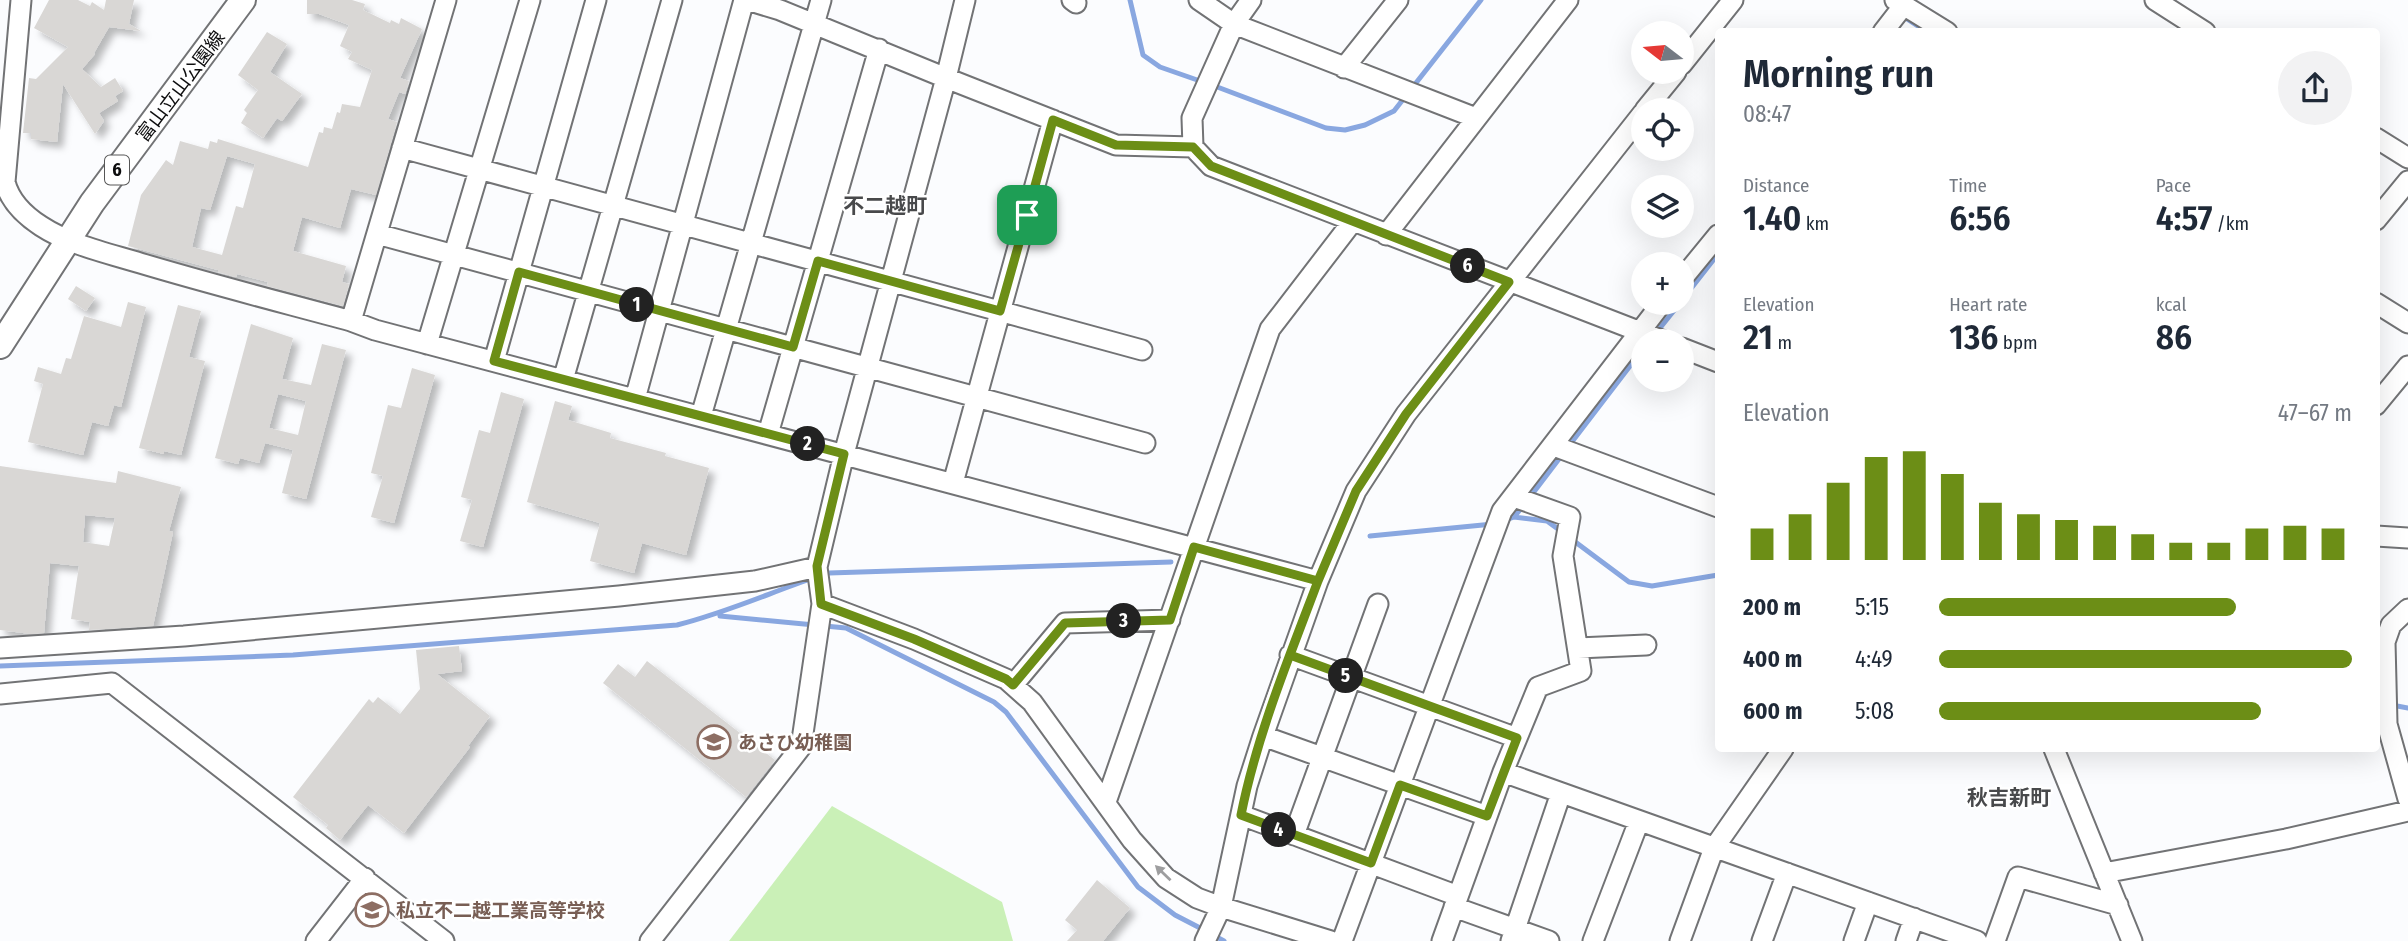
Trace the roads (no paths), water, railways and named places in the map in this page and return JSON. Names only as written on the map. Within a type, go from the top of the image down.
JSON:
[{"type":"main road","name":"富山立山公園線","points":[[0,346],[92,203],[243,0]]},
{"type":"street","points":[[21,0],[5,182],[8,195],[15,205],[41,226],[68,240],[173,273],[427,344],[1318,581]]},
{"type":"street","points":[[351,321],[446,0]]},
{"type":"street","points":[[427,344],[530,0]]},
{"type":"street","points":[[494,361],[596,0]]},
{"type":"street","points":[[563,380],[672,0]]},
{"type":"street","points":[[635,399],[745,0],[813,23],[1116,145],[1193,147]]},
{"type":"street","points":[[701,416],[821,0]]},
{"type":"street","points":[[650,941],[802,747],[821,604],[817,566],[844,454],[965,0]]},
{"type":"street","points":[[1199,0],[1234,24],[1475,118]]},
{"type":"street","points":[[1251,0],[1234,24],[1192,118],[1193,147],[1211,166],[1633,329]]},
{"type":"street","points":[[1344,68],[1398,0]]},
{"type":"street","points":[[1386,235],[1568,0]]},
{"type":"street","points":[[1694,49],[1733,0]]},
{"type":"street","points":[[2155,0],[2199,28]]},
{"type":"street","points":[[1885,28],[1900,3],[1941,28]]},
{"type":"street","points":[[768,434],[879,49]]},
{"type":"street","points":[[1655,98],[1666,84]]},
{"type":"street","points":[[953,483],[1053,120]]},
{"type":"street","points":[[1205,941],[1221,907],[1247,786],[1290,655],[1356,491],[1406,414],[1631,127]]},
{"type":"street","points":[[2380,140],[2408,158]]},
{"type":"street","points":[[402,148],[1142,350]]},
{"type":"street","points":[[2380,215],[2408,181]]},
{"type":"street","points":[[1106,802],[1270,328],[1353,221]]},
{"type":"street","points":[[377,234],[1145,443]]},
{"type":"street","points":[[1694,264],[1715,238]]},
{"type":"street","points":[[2380,306],[2408,323]]},
{"type":"street","points":[[1640,329],[1652,315]]},
{"type":"street","points":[[1342,941],[1502,511],[1554,446],[1631,341]]},
{"type":"street","points":[[1694,353],[1715,361]]},
{"type":"street","points":[[2380,400],[2408,366]]},
{"type":"street","points":[[1554,446],[1715,506]]},
{"type":"street","points":[[1442,941],[1503,772],[1538,687],[1581,671],[1563,556],[1570,517],[1514,496]]},
{"type":"street","points":[[2380,537],[2408,538]]},
{"type":"street","points":[[0,648],[184,636],[619,596],[755,581],[817,566]]},
{"type":"street","points":[[821,604],[914,639],[1006,679],[1032,702],[1132,840],[1166,878],[1196,898],[1331,941]]},
{"type":"street","points":[[1294,835],[1377,604]]},
{"type":"street","points":[[2408,609],[2391,625],[2385,642],[2387,724],[2408,799]]},
{"type":"street","points":[[1013,685],[1065,623],[1170,620]]},
{"type":"street","points":[[1578,648],[1646,645]]},
{"type":"street","points":[[1290,655],[1517,738]]},
{"type":"street","points":[[0,694],[112,683],[444,941]]},
{"type":"street","points":[[1263,736],[1487,816]]},
{"type":"street","points":[[1680,941],[1714,848],[1781,752]]},
{"type":"street","points":[[2055,752],[2132,941]]},
{"type":"street","points":[[1503,772],[1977,941]]},
{"type":"street","points":[[1513,935],[1561,793]]},
{"type":"street","points":[[2104,873],[2286,839],[2408,811]]},
{"type":"street","points":[[1241,815],[1371,863],[1456,902],[1513,935],[1549,941]]},
{"type":"street","points":[[1593,941],[1639,821]]},
{"type":"street","points":[[1762,941],[1787,873]]},
{"type":"street","points":[[1994,941],[2018,877],[2118,905]]},
{"type":"street","points":[[316,941],[365,878]]},
{"type":"street","points":[[1854,941],[1868,902]]},
{"type":"street","points":[[1906,941],[1914,918]]},
{"type":"waterway","points":[[1130,0],[1143,55],[1160,67],[1203,82]]},
{"type":"waterway","points":[[1212,85],[1326,128],[1345,130],[1365,125],[1394,111],[1481,0]]},
{"type":"waterway","points":[[1901,21],[1904,17],[1921,28]]},
{"type":"waterway","points":[[1694,285],[1715,258]]},
{"type":"waterway","points":[[1659,329],[1670,315]]},
{"type":"waterway","points":[[1568,447],[1631,365]]},
{"type":"waterway","points":[[1530,497],[1562,455]]},
{"type":"waterway","points":[[1506,520],[1514,517],[1524,505]]},
{"type":"waterway","points":[[1514,517],[1547,521],[1562,532]]},
{"type":"waterway","points":[[1370,536],[1493,524]]},
{"type":"waterway","points":[[1570,538],[1629,582],[1652,586],[1715,576]]},
{"type":"waterway","points":[[823,575],[1171,562]]},
{"type":"waterway","points":[[0,666],[293,655],[677,625],[813,578]]},
{"type":"waterway","points":[[720,616],[846,628],[994,702],[1006,712],[1138,887],[1175,915],[1204,930]]},
{"type":"waterway","points":[[2380,703],[2408,708]]},
{"type":"waterway","points":[[1213,935],[1224,941]]},
{"type":"place","name":"あさひ幼稚園","points":[[714,742]]},
{"type":"place","name":"私立不二越工業高等学校","points":[[372,910]]},
{"type":"district","name":"不二越町","points":[[885,206]]},
{"type":"district","name":"秋吉新町","points":[[2009,798]]}]
